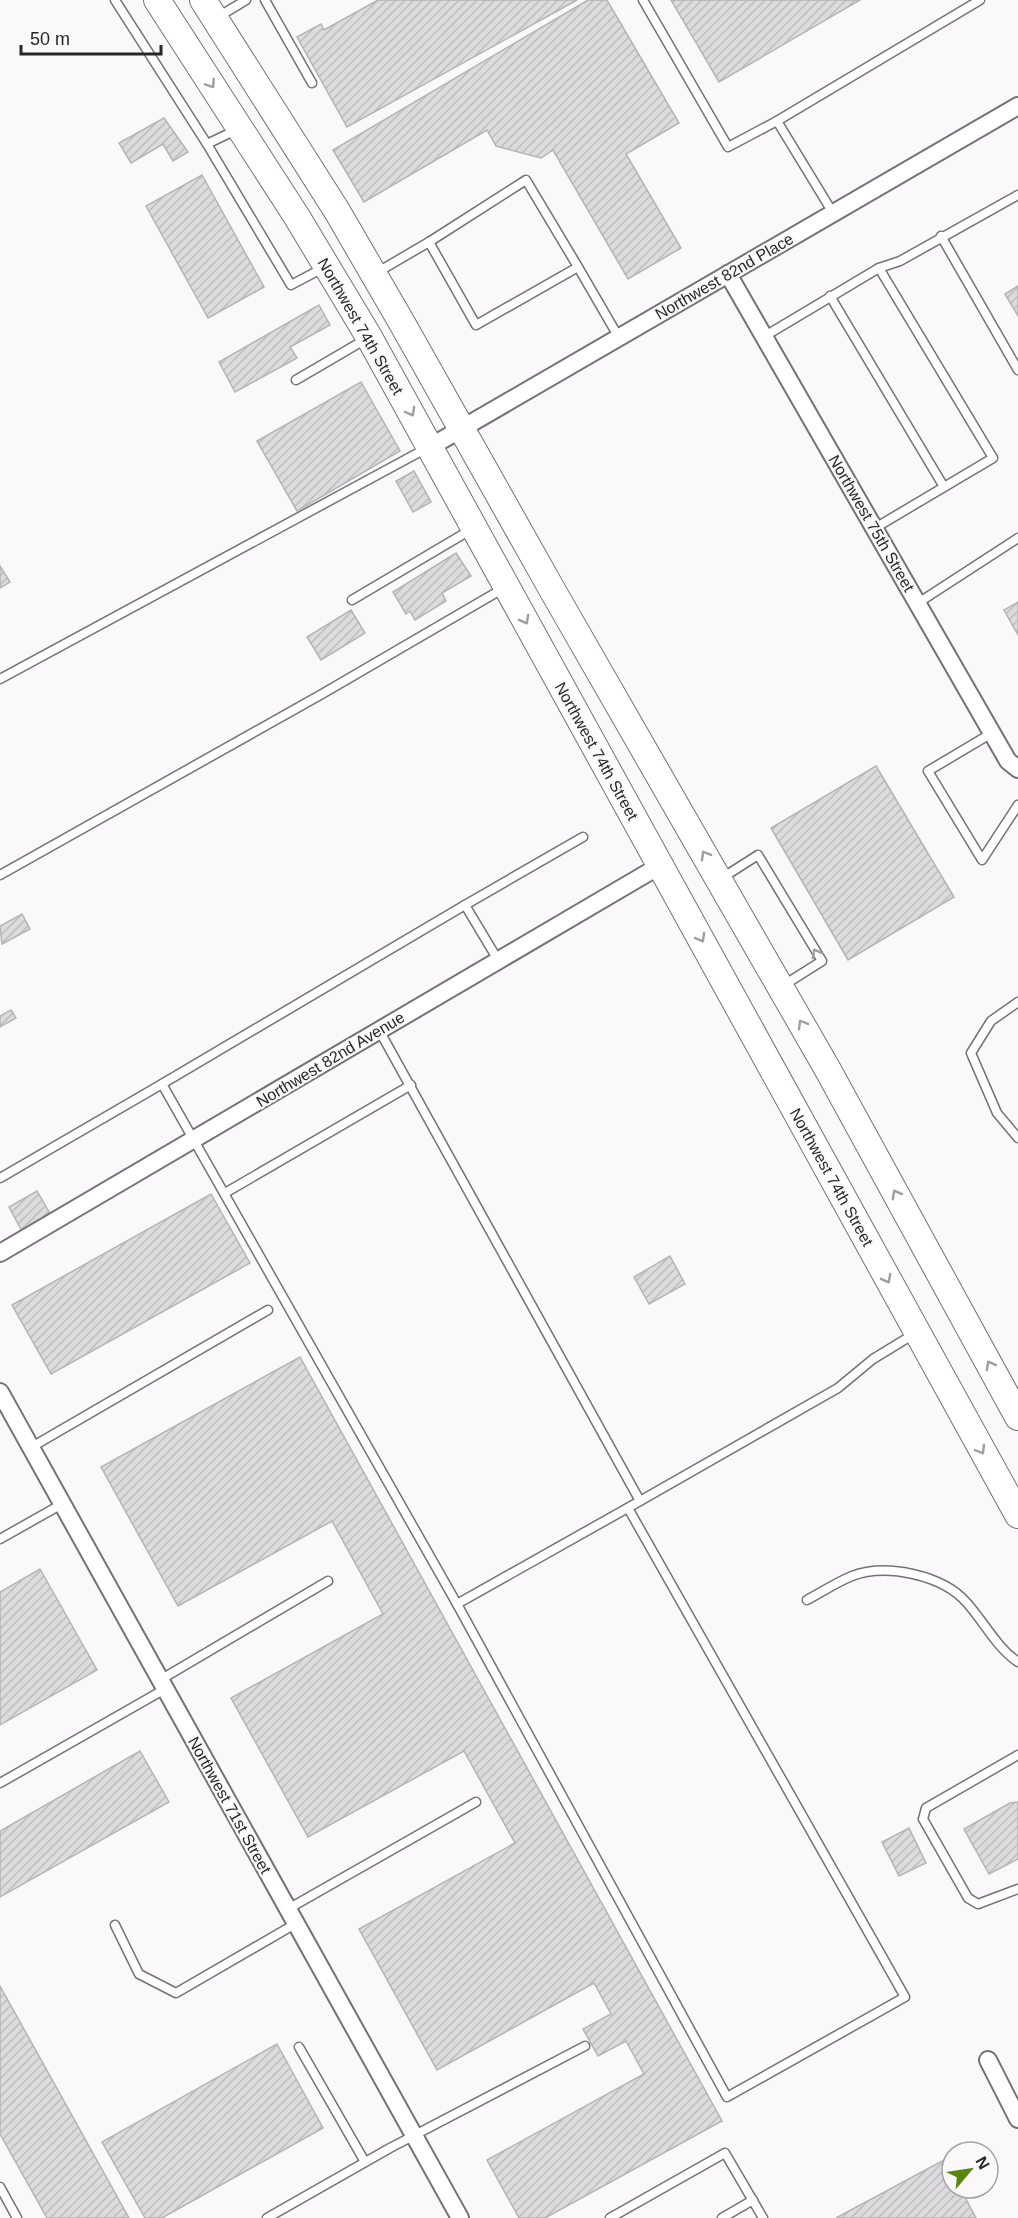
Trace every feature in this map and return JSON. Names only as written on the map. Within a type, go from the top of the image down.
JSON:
[{"type":"main road","name":"Northwest 74th Street","points":[[157,0],[241,128],[369,337],[1018,1515]]},
{"type":"main road","points":[[209,10],[374,274],[781,987],[1018,1417]]},
{"type":"street","name":"Northwest 82nd Place","points":[[430,447],[1018,105]]},
{"type":"street","name":"Northwest 75th Street","points":[[728,274],[992,734],[1008,761],[1018,769]]},
{"type":"street","name":"Northwest 82nd Avenue","points":[[0,1254],[661,865]]},
{"type":"street","name":"Northwest 71st Street","points":[[0,1392],[460,2218]]},
{"type":"street","points":[[988,2060],[1018,2119]]},
{"type":"lane","points":[[115,0],[207,144],[291,285],[327,266]]},
{"type":"lane","points":[[209,10],[246,0]]},
{"type":"lane","points":[[265,0],[312,83]]},
{"type":"lane","points":[[643,0],[728,147],[777,121],[981,0]]},
{"type":"lane","points":[[777,121],[833,213]]},
{"type":"lane","points":[[207,144],[241,128]]},
{"type":"lane","points":[[374,274],[526,180],[618,336]]},
{"type":"lane","points":[[765,336],[879,268],[900,261],[941,236],[1018,195]]},
{"type":"lane","points":[[941,236],[1018,370]]},
{"type":"lane","points":[[429,242],[476,325],[578,267]]},
{"type":"lane","points":[[875,528],[993,458],[879,268]]},
{"type":"lane","points":[[830,296],[944,487]]},
{"type":"lane","points":[[296,380],[369,337]]},
{"type":"lane","points":[[0,680],[430,447]]},
{"type":"lane","points":[[352,600],[475,528]]},
{"type":"lane","points":[[918,603],[1018,538]]},
{"type":"lane","points":[[0,875],[322,694],[507,586]]},
{"type":"lane","points":[[992,734],[928,771],[982,860],[1018,805]]},
{"type":"lane","points":[[0,1178],[583,837]]},
{"type":"lane","points":[[719,880],[758,855],[822,961],[781,987]]},
{"type":"lane","points":[[465,905],[498,960]]},
{"type":"lane","points":[[1018,1002],[991,1021],[971,1053],[997,1113],[1018,1138]]},
{"type":"lane","points":[[379,1030],[640,1501]]},
{"type":"lane","points":[[162,1084],[457,1604],[727,2097],[905,1997],[628,1508]]},
{"type":"lane","points":[[225,1193],[411,1086]]},
{"type":"lane","points":[[30,1448],[268,1310]]},
{"type":"lane","points":[[457,1604],[838,1388],[873,1359],[916,1333]]},
{"type":"lane","points":[[0,1539],[62,1504]]},
{"type":"lane","points":[[807,1600],[853,1575],[886,1572],[913,1574],[943,1583],[965,1600],[1008,1656],[1018,1662]]},
{"type":"lane","points":[[0,1783],[328,1581]]},
{"type":"lane","points":[[1018,1755],[926,1808],[923,1819],[968,1898],[978,1904],[1018,1889]]},
{"type":"lane","points":[[115,1925],[139,1974],[176,1993],[291,1917],[476,1802]]},
{"type":"lane","points":[[267,2218],[414,2135],[585,2046]]},
{"type":"lane","points":[[299,2047],[365,2162]]},
{"type":"lane","points":[[610,2218],[725,2153],[763,2218]]},
{"type":"lane","points":[[0,2187],[17,2218]]},
{"type":"lane","points":[[722,2218],[753,2200]]},
{"type":"building","points":[[378,0],[577,0],[347,127],[297,37],[321,24],[324,30]]},
{"type":"building","points":[[588,0],[607,0],[679,123],[626,154],[681,248],[628,279],[553,150],[541,158],[496,146],[487,130],[364,202],[333,150]]},
{"type":"building","points":[[671,0],[860,0],[719,82]]},
{"type":"building","points":[[164,118],[188,152],[173,161],[163,144],[131,163],[119,143]]},
{"type":"building","points":[[202,175],[264,287],[208,318],[146,206]]},
{"type":"building","points":[[1018,286],[1018,316],[1005,294]]},
{"type":"building","points":[[319,305],[330,325],[290,347],[297,358],[235,392],[219,362]]},
{"type":"building","points":[[361,382],[400,451],[297,511],[257,441]]},
{"type":"building","points":[[414,471],[431,502],[413,512],[396,481]]},
{"type":"building","points":[[456,553],[471,576],[442,593],[446,601],[415,620],[410,611],[406,614],[393,592]]},
{"type":"building","points":[[0,566],[10,582],[0,588]]},
{"type":"building","points":[[1018,602],[1018,635],[1004,610]]},
{"type":"building","points":[[351,610],[365,633],[321,660],[307,637]]},
{"type":"building","points":[[876,766],[954,897],[848,960],[771,828]]},
{"type":"building","points":[[22,914],[30,929],[2,944],[0,926]]},
{"type":"building","points":[[11,1010],[16,1018],[0,1027],[0,1016]]},
{"type":"building","points":[[37,1191],[52,1217],[23,1233],[9,1207]]},
{"type":"building","points":[[211,1194],[250,1263],[51,1374],[12,1305]]},
{"type":"building","points":[[670,1256],[685,1284],[649,1304],[634,1277]]},
{"type":"building","points":[[300,1357],[722,2121],[545,2218],[519,2218],[487,2160],[644,2074],[626,2041],[598,2056],[583,2029],[611,2014],[594,1983],[437,2070],[359,1929],[515,1843],[464,1751],[308,1837],[231,1698],[383,1614],[332,1521],[178,1606],[101,1467]]},
{"type":"building","points":[[40,1569],[97,1670],[0,1725],[0,1592]]},
{"type":"building","points":[[140,1751],[169,1802],[0,1897],[0,1831]]},
{"type":"building","points":[[1018,1802],[1018,1859],[989,1874],[964,1829],[1010,1803]]},
{"type":"building","points":[[909,1828],[926,1863],[899,1876],[882,1842]]},
{"type":"building","points":[[0,1986],[129,2218],[47,2218],[0,2134]]},
{"type":"building","points":[[277,2044],[323,2128],[162,2218],[145,2218],[102,2142]]},
{"type":"building","points":[[940,2162],[940,2200],[966,2200],[976,2218],[836,2218]]}]
